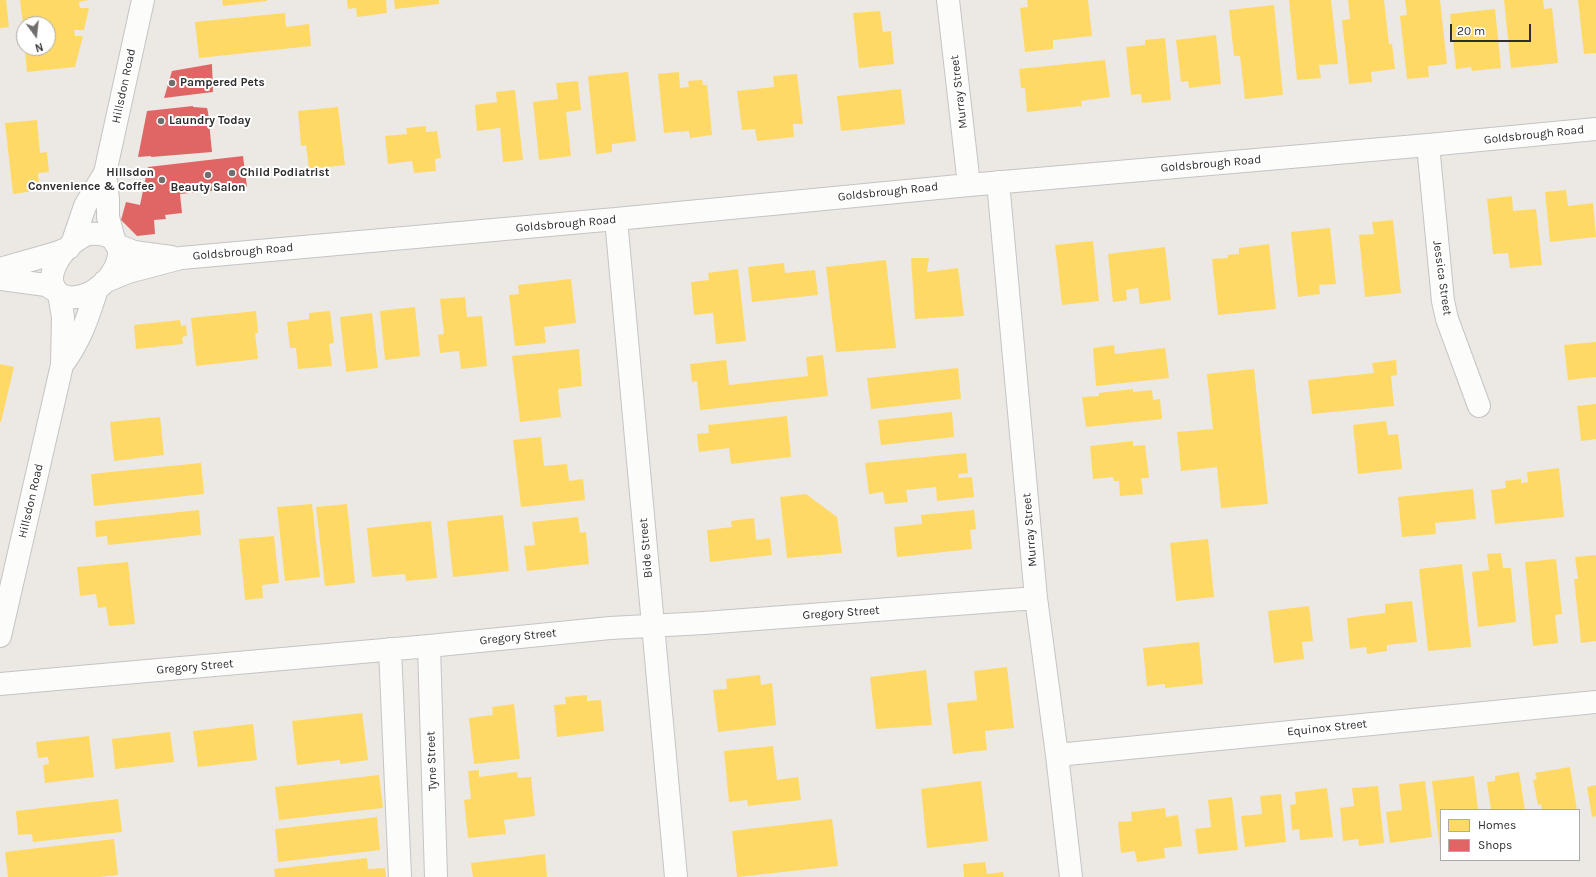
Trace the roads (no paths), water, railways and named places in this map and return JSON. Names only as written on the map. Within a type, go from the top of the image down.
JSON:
[{"type":"street","name":"Hillsdon Road","points":[[70,246],[85,206],[105,173],[143,0]]},
{"type":"street","name":"Murray Street","points":[[948,0],[970,184]]},
{"type":"street","name":"Goldsbrough Road","points":[[101,285],[128,272],[181,258],[616,219],[970,184],[1428,145],[1596,129]]},
{"type":"street","name":"Jessica Street","points":[[1428,145],[1443,301],[1479,406]]},
{"type":"street","name":"Hillsdon Road","points":[[105,173],[108,199],[108,217],[116,244]]},
{"type":"street","name":"Murray Street","points":[[998,182],[1036,598],[1057,755],[1071,877]]},
{"type":"street","name":"Bide Street","points":[[616,219],[676,877]]},
{"type":"street","points":[[0,269],[56,253],[70,246],[82,237],[92,234],[105,235],[116,244],[119,253],[118,263],[113,273],[89,294],[75,298],[66,297],[46,285],[0,279]]},
{"type":"street","name":"Goldsbrough Road","points":[[116,244],[134,252],[181,258]]},
{"type":"street","points":[[58,293],[53,281],[54,267],[59,258],[70,246]]},
{"type":"street","name":"Hillsdon Road","points":[[62,365],[79,340],[101,285]]},
{"type":"street","name":"Hillsdon Road","points":[[0,636],[62,365],[63,318],[58,293]]},
{"type":"street","name":"Gregory Street","points":[[0,684],[429,646],[610,628],[1036,598]]},
{"type":"street","name":"Tyne Street","points":[[429,646],[436,877]]},
{"type":"street","points":[[390,649],[400,877]]},
{"type":"street","name":"Equinox Street","points":[[1057,755],[1596,702]]},
{"type":"place","name":"Pampered Pets","points":[[172,83]]},
{"type":"place","name":"Laundry Today","points":[[161,121]]},
{"type":"place","name":"Child Podiatrist","points":[[232,173]]},
{"type":"place","name":"Beauty Salon","points":[[208,175]]},
{"type":"place","name":"Hillsdon Convenience & Coffee","points":[[162,180]]}]
